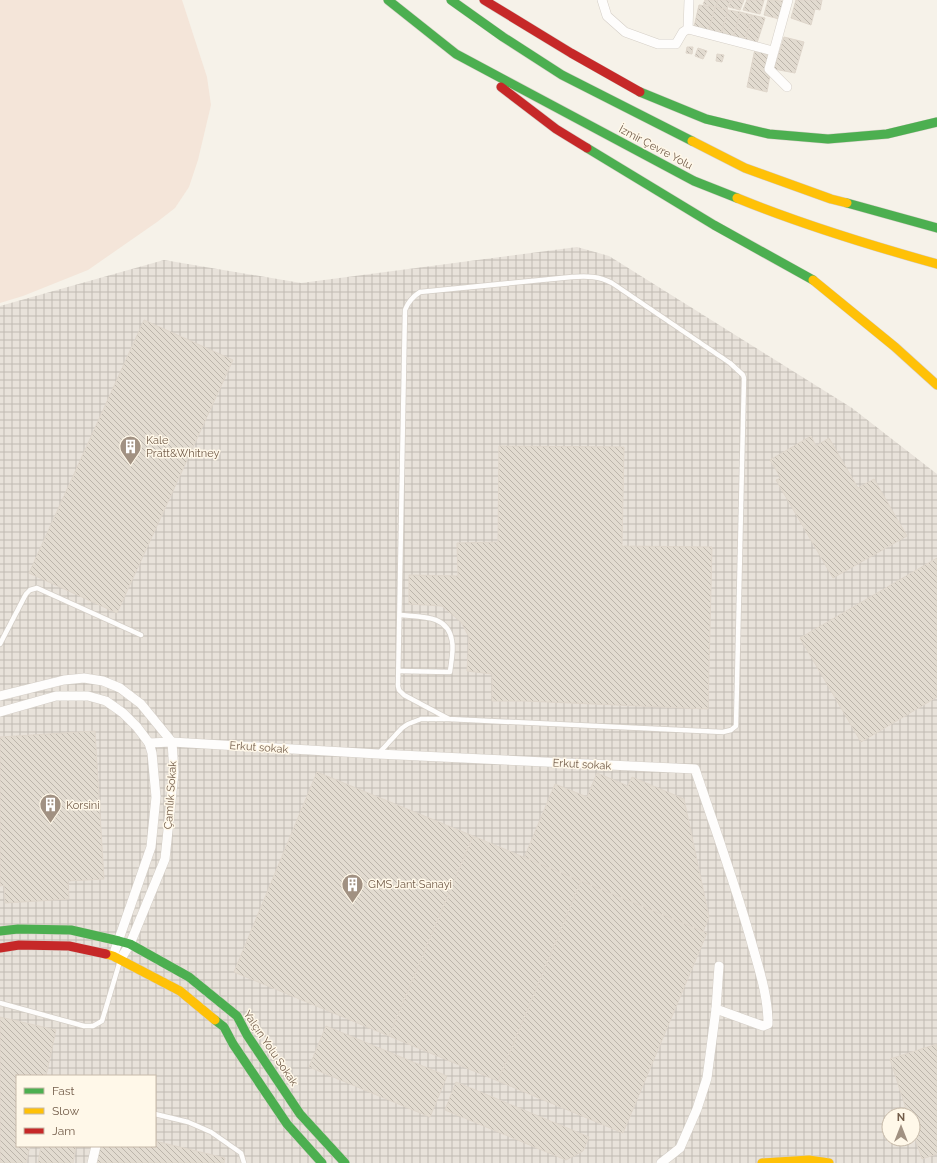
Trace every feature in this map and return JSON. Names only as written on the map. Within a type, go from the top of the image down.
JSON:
[{"type":"main road","name":"İzmir Çevre Yolu","points":[[388,0],[456,54],[694,181],[783,217],[864,244],[937,264]]},
{"type":"main road","name":"İzmir Çevre Yolu","points":[[451,0],[503,37],[562,75],[745,168],[831,199],[937,228]]},
{"type":"main road","points":[[484,0],[571,53],[641,92],[706,119],[769,134],[828,139],[887,134],[937,122]]},
{"type":"main road","points":[[456,54],[556,128],[714,225],[811,279],[895,347],[937,385]]},
{"type":"main road","name":"Yalçın Yolu Sokak","points":[[0,931],[18,928],[71,930],[119,941],[130,944],[189,977],[237,1016],[247,1035],[300,1114],[345,1163]]},
{"type":"main road","points":[[0,948],[19,945],[69,946],[117,958],[180,991],[224,1027],[233,1044],[287,1124],[322,1163]]},
{"type":"main road","points":[[762,1163],[809,1160],[829,1163]]},
{"type":"street","points":[[602,0],[607,16],[625,32],[658,44],[676,44],[683,32],[688,29],[773,51]]},
{"type":"street","points":[[688,29],[689,0]]},
{"type":"street","points":[[787,87],[769,69],[788,0]]},
{"type":"street","points":[[0,696],[64,680],[84,678],[103,681],[120,688],[141,704],[172,742]]},
{"type":"street","name":"Çamlık Sokak","points":[[0,712],[56,696],[88,696],[106,701],[123,713],[137,727],[149,743],[152,753],[156,797],[151,847],[119,941],[117,958]]},
{"type":"street","name":"Erkut sokak","points":[[149,743],[172,742],[378,754],[695,769],[743,911],[759,967],[768,1007],[768,1024],[763,1026],[716,1009]]},
{"type":"street","name":"Çamlık Sokak","points":[[117,958],[130,944],[165,860],[174,772],[172,742]]},
{"type":"street","points":[[661,1163],[680,1148],[697,1109],[707,1078],[716,1009],[719,966]]},
{"type":"street","points":[[92,1163],[96,1147]]},
{"type":"lane","points":[[378,754],[402,728],[420,719],[449,719],[724,732],[734,729],[736,726],[745,385],[743,375],[730,363],[619,287],[603,278],[596,276],[572,277],[420,292],[409,300],[405,310],[398,686],[401,692],[423,706],[449,719]]},
{"type":"lane","points":[[0,644],[26,594],[30,590],[37,588],[141,636]]},
{"type":"lane","points":[[398,671],[450,672],[452,642],[449,630],[439,620],[400,614]]},
{"type":"lane","points":[[0,1003],[84,1026],[93,1026],[102,1021],[117,958]]},
{"type":"lane","points":[[156,1114],[188,1122],[211,1132],[241,1153],[244,1163]]},
{"type":"shaded area","points":[[0,0],[182,0],[207,77],[211,105],[198,160],[189,187],[175,208],[88,270],[23,296],[0,303]]},
{"type":"shaded area","points":[[577,247],[609,256],[852,408],[937,474],[937,1163],[0,1163],[0,306],[164,260],[301,283]]},
{"type":"building","points":[[705,0],[718,0],[716,7],[703,4]]},
{"type":"building","points":[[718,0],[730,0],[727,10],[716,7]]},
{"type":"building","points":[[731,0],[744,0],[740,10],[729,7]]},
{"type":"building","points":[[747,0],[764,0],[760,14],[743,10]]},
{"type":"building","points":[[768,0],[784,1],[779,19],[764,15]]},
{"type":"building","points":[[796,0],[822,0],[820,10],[815,9],[811,25],[791,18]]},
{"type":"building","points":[[699,5],[715,7],[709,30],[694,27]]},
{"type":"building","points":[[715,7],[728,10],[721,34],[709,30]]},
{"type":"building","points":[[728,10],[740,12],[734,36],[721,34]]},
{"type":"building","points":[[740,12],[752,15],[745,40],[734,36]]},
{"type":"building","points":[[752,15],[765,18],[757,43],[745,40]]},
{"type":"building","points":[[784,37],[804,42],[795,73],[774,69]]},
{"type":"building","points":[[687,47],[693,47],[692,54],[686,53]]},
{"type":"building","points":[[698,48],[707,51],[703,59],[695,56]]},
{"type":"building","points":[[755,49],[770,53],[770,75],[767,92],[747,87]]},
{"type":"building","points":[[717,54],[724,55],[722,62],[716,61]]},
{"type":"building","name":"Kale Pratt&Whitney","points":[[144,320],[233,360],[117,613],[29,573]]},
{"type":"building","points":[[811,436],[816,446],[829,438],[858,488],[874,479],[907,536],[833,578],[776,480],[781,478],[770,460]]},
{"type":"building","points":[[499,446],[624,447],[622,546],[712,547],[708,709],[525,701],[492,701],[492,674],[467,671],[469,637],[461,622],[442,606],[409,604],[409,575],[458,576],[457,543],[498,542]]},
{"type":"building","points":[[937,558],[937,697],[861,742],[800,638]]},
{"type":"building","name":"Korsini","points":[[95,731],[104,879],[68,881],[69,899],[5,903],[4,885],[0,886],[0,737]]},
{"type":"building","name":"GMS Jant Sanayi","points":[[317,772],[473,836],[389,1036],[234,972]]},
{"type":"building","points":[[597,773],[628,786],[632,777],[684,799],[709,917],[703,932],[524,858],[555,784],[587,797]]},
{"type":"building","points":[[473,836],[581,881],[498,1081],[389,1036]]},
{"type":"building","points":[[581,881],[707,933],[623,1133],[498,1081]]},
{"type":"building","points":[[0,1017],[56,1030],[46,1075],[16,1075],[16,1147],[30,1147],[26,1163],[0,1163]]},
{"type":"building","points":[[326,1026],[447,1076],[430,1117],[309,1067]]},
{"type":"building","points":[[937,1044],[937,1154],[922,1159],[918,1147],[921,1147],[921,1107],[905,1107],[890,1059]]},
{"type":"building","points":[[456,1082],[589,1137],[583,1151],[566,1160],[445,1110]]},
{"type":"building","points":[[156,1141],[225,1158],[224,1163],[96,1163],[100,1147],[156,1147]]},
{"type":"building","points":[[41,1147],[76,1147],[73,1163],[38,1163]]},
{"type":"traffic: fast","points":[[388,0],[456,54],[694,181],[737,198]]},
{"type":"traffic: fast","points":[[451,0],[503,37],[562,75],[692,141]]},
{"type":"traffic: fast","points":[[640,92],[706,119],[769,134],[828,139],[887,134],[937,122]]},
{"type":"traffic: fast","points":[[587,148],[714,225],[813,280]]},
{"type":"traffic: fast","points":[[847,203],[937,228]]},
{"type":"traffic: fast","points":[[0,931],[18,929],[71,930],[119,941],[130,944],[189,977],[237,1016],[247,1035],[300,1114],[345,1163]]},
{"type":"traffic: fast","points":[[215,1020],[224,1027],[233,1044],[287,1124],[322,1163]]},
{"type":"traffic: slow","points":[[692,141],[745,168],[831,199],[847,203]]},
{"type":"traffic: slow","points":[[737,198],[836,234],[937,264]]},
{"type":"traffic: slow","points":[[813,280],[895,347],[937,385]]},
{"type":"traffic: slow","points":[[106,954],[113,956],[180,991],[215,1020]]},
{"type":"traffic: slow","points":[[762,1163],[809,1160],[829,1163]]},
{"type":"traffic: jam","points":[[484,0],[571,53],[640,92]]},
{"type":"traffic: jam","points":[[501,87],[556,129],[587,148]]},
{"type":"traffic: jam","points":[[0,948],[19,945],[69,946],[106,954]]},
{"type":"place","name":"Kale Pratt&Whitney","points":[[131,466]]},
{"type":"place","name":"Korsini","points":[[50,824]]},
{"type":"place","name":"GMS Jant Sanayi","points":[[353,904]]}]
